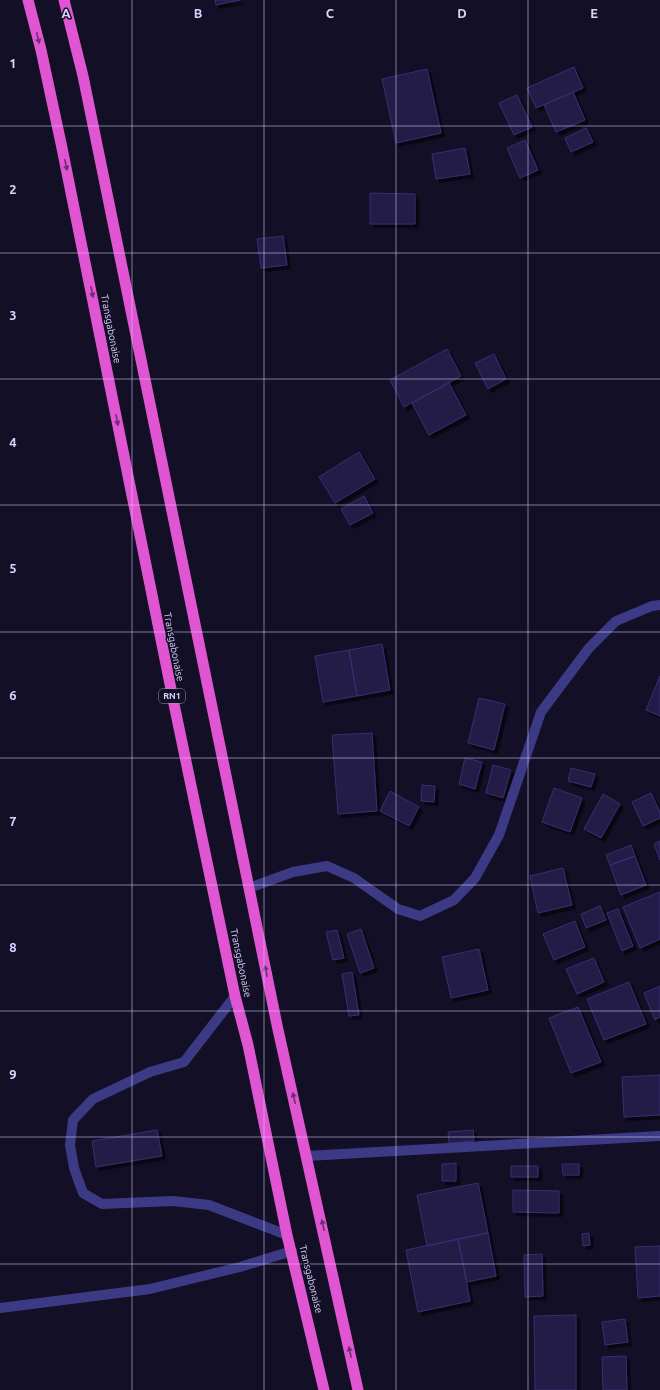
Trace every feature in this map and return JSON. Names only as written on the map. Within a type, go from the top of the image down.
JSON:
[{"type":"highway","name":"Transgabonaise","points":[[28,0],[41,50],[62,148],[172,696],[235,996],[248,1045],[287,1235],[324,1390]]},
{"type":"highway","points":[[64,0],[84,84],[248,888],[358,1390]]},
{"type":"street","points":[[248,888],[293,872],[327,866],[354,878],[398,908],[420,916],[454,900],[475,878],[499,835],[541,712],[589,648],[616,621],[652,606],[660,605]]},
{"type":"street","points":[[235,996],[184,1062],[150,1072],[93,1099],[73,1120],[70,1145],[74,1168],[83,1193],[102,1204],[173,1201],[209,1205],[287,1235]]},
{"type":"street","points":[[307,1156],[660,1136]]},
{"type":"street","points":[[0,1308],[150,1289],[240,1267],[292,1251]]},
{"type":"building","points":[[215,0],[240,0],[216,5]]},
{"type":"building","points":[[574,67],[583,88],[536,108],[527,88]]},
{"type":"building","points":[[427,69],[441,133],[396,143],[382,79]]},
{"type":"building","points":[[573,92],[585,120],[556,132],[544,105]]},
{"type":"building","points":[[517,95],[532,127],[514,135],[499,103]]},
{"type":"building","points":[[586,128],[593,142],[571,152],[565,138]]},
{"type":"building","points":[[525,140],[538,170],[520,178],[507,148]]},
{"type":"building","points":[[465,148],[470,174],[436,179],[432,154]]},
{"type":"building","points":[[370,193],[415,194],[415,224],[370,224]]},
{"type":"building","points":[[283,236],[287,265],[261,268],[257,239]]},
{"type":"building","points":[[447,349],[461,376],[404,407],[390,380]]},
{"type":"building","points":[[494,354],[506,379],[488,389],[475,363]]},
{"type":"building","points":[[449,383],[466,415],[429,435],[412,403]]},
{"type":"building","points":[[359,452],[375,479],[335,503],[319,477]]},
{"type":"building","points":[[364,496],[373,513],[350,525],[341,509]]},
{"type":"building","points":[[382,644],[390,690],[357,696],[349,650]]},
{"type":"building","points":[[349,650],[357,696],[323,702],[315,656]]},
{"type":"building","points":[[660,676],[660,716],[646,710]]},
{"type":"building","points":[[479,698],[505,704],[494,750],[468,743]]},
{"type":"building","points":[[372,733],[377,811],[338,814],[332,735]]},
{"type":"building","points":[[465,758],[482,762],[475,789],[459,784]]},
{"type":"building","points":[[493,765],[511,770],[503,798],[486,793]]},
{"type":"building","points":[[571,768],[595,774],[591,787],[568,781]]},
{"type":"building","points":[[422,785],[435,786],[434,802],[421,801]]},
{"type":"building","points":[[554,788],[582,798],[570,832],[542,822]]},
{"type":"building","points":[[390,791],[419,807],[409,826],[380,811]]},
{"type":"building","points":[[651,793],[660,812],[660,818],[643,826],[632,802]]},
{"type":"building","points":[[603,794],[620,804],[601,838],[584,829]]},
{"type":"building","points":[[660,841],[660,860],[654,844]]},
{"type":"building","points":[[631,845],[635,856],[610,865],[606,855]]},
{"type":"building","points":[[635,856],[646,885],[621,895],[610,865]]},
{"type":"building","points":[[563,868],[572,905],[538,913],[530,876]]},
{"type":"building","points":[[660,892],[660,939],[640,948],[623,907]]},
{"type":"building","points":[[600,906],[606,920],[586,928],[581,914]]},
{"type":"building","points":[[618,909],[633,946],[622,951],[607,913]]},
{"type":"building","points":[[575,921],[585,947],[554,960],[543,934]]},
{"type":"building","points":[[361,929],[374,968],[360,973],[347,934]]},
{"type":"building","points":[[337,930],[344,958],[333,960],[326,932]]},
{"type":"building","points":[[479,949],[488,990],[451,998],[442,957]]},
{"type":"building","points":[[594,958],[604,982],[577,994],[566,969]]},
{"type":"building","points":[[352,972],[359,1015],[349,1016],[342,974]]},
{"type":"building","points":[[629,982],[646,1024],[604,1040],[587,999]]},
{"type":"building","points":[[660,986],[660,1017],[655,1020],[644,993]]},
{"type":"building","points":[[578,1007],[601,1062],[571,1073],[549,1018]]},
{"type":"building","points":[[660,1075],[660,1115],[624,1117],[622,1077]]},
{"type":"building","points":[[157,1130],[162,1156],[96,1167],[92,1141]]},
{"type":"building","points":[[473,1130],[474,1141],[449,1143],[448,1132]]},
{"type":"building","points":[[456,1163],[456,1181],[442,1181],[442,1164]]},
{"type":"building","points":[[562,1164],[579,1164],[579,1175],[563,1175]]},
{"type":"building","points":[[511,1166],[538,1166],[538,1177],[511,1177]]},
{"type":"building","points":[[478,1183],[488,1233],[427,1246],[417,1195]]},
{"type":"building","points":[[513,1190],[559,1191],[559,1213],[513,1212]]},
{"type":"building","points":[[488,1233],[496,1276],[467,1282],[458,1239]]},
{"type":"building","points":[[589,1233],[590,1245],[583,1246],[582,1234]]},
{"type":"building","points":[[458,1239],[470,1301],[418,1312],[406,1250]]},
{"type":"building","points":[[660,1246],[660,1296],[638,1298],[635,1247]]},
{"type":"building","points":[[542,1254],[543,1296],[525,1297],[524,1255]]},
{"type":"building","points":[[576,1315],[576,1390],[535,1390],[534,1316]]},
{"type":"building","points":[[625,1319],[628,1342],[605,1345],[602,1322]]},
{"type":"building","points":[[626,1356],[627,1390],[603,1390],[602,1357]]}]
